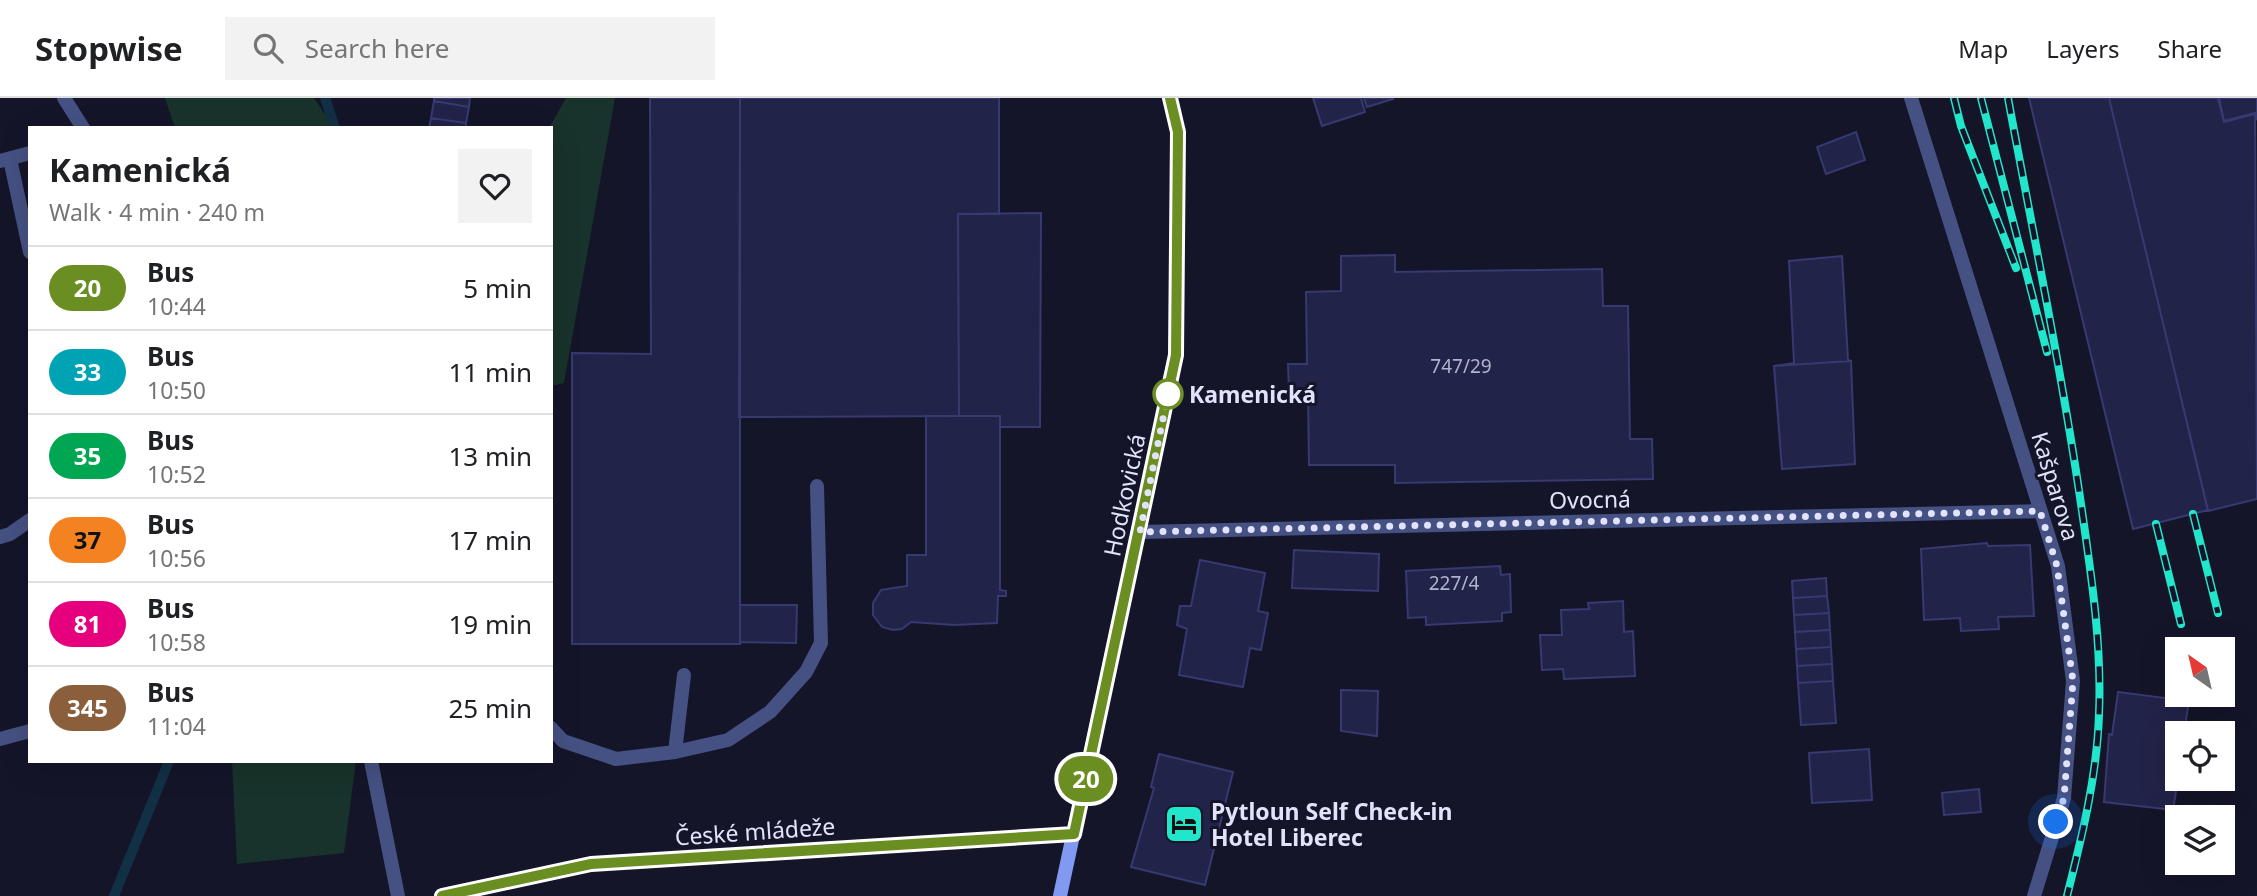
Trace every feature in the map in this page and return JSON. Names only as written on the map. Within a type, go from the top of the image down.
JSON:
[{"type":"street","points":[[64,98],[82,126]]},
{"type":"street","name":"Hodkovická","points":[[1060,896],[1176,355],[1178,132],[1170,98]]},
{"type":"street","name":"Kašparova","points":[[1911,98],[2057,566],[2073,681],[2064,798],[2034,896]]},
{"type":"street","points":[[28,154],[5,160],[28,245]]},
{"type":"street","points":[[553,729],[563,741],[615,759],[728,740],[770,712],[806,672],[821,643],[817,486]]},
{"type":"street","name":"Ovocná","points":[[1140,532],[2040,511]]},
{"type":"street","points":[[0,537],[10,534],[28,521]]},
{"type":"street","points":[[675,751],[684,675]]},
{"type":"street","points":[[0,739],[28,732]]},
{"type":"street","points":[[371,763],[398,896]]},
{"type":"street","name":"České mládeže","points":[[442,896],[591,864],[1074,834]]},
{"type":"green space","points":[[165,98],[314,98],[333,126],[174,126]]},
{"type":"green space","points":[[566,98],[615,98],[564,383],[553,386],[553,126],[550,126]]},
{"type":"green space","points":[[232,763],[356,763],[344,853],[237,864]]},
{"type":"building","points":[[434,98],[470,98],[469,107],[434,101]]},
{"type":"building","points":[[650,98],[740,98],[740,644],[572,644],[572,353],[651,354]]},
{"type":"building","points":[[740,98],[999,98],[999,214],[958,214],[959,416],[739,417]]},
{"type":"building","points":[[1313,98],[1361,98],[1365,112],[1322,126]]},
{"type":"building","points":[[1364,98],[1393,98],[1393,99],[1367,107]]},
{"type":"building","points":[[2029,98],[2109,98],[2208,510],[2133,529]]},
{"type":"building","points":[[2109,98],[2218,98],[2224,122],[2255,114],[2257,499],[2208,511]]},
{"type":"building","points":[[2219,98],[2257,98],[2257,120],[2255,113],[2224,121]]},
{"type":"building","points":[[434,101],[469,107],[466,123],[431,118]]},
{"type":"building","points":[[431,118],[466,123],[466,126],[429,126]]},
{"type":"building","points":[[1856,132],[1865,160],[1826,174],[1817,147]]},
{"type":"building","points":[[1041,213],[1040,427],[1000,427],[1000,416],[959,416],[958,214]]},
{"type":"building","points":[[1395,255],[1395,272],[1602,269],[1603,306],[1628,306],[1630,439],[1652,439],[1653,479],[1395,483],[1395,465],[1309,465],[1308,392],[1289,393],[1288,364],[1307,364],[1306,292],[1341,291],[1341,256]]},
{"type":"building","points":[[1842,256],[1848,360],[1851,361],[1774,366],[1794,363],[1789,261]]},
{"type":"building","points":[[1851,361],[1855,464],[1782,469],[1774,366]]},
{"type":"building","points":[[926,416],[1000,416],[1000,590],[1006,591],[1006,596],[998,596],[997,623],[954,625],[911,622],[902,629],[893,630],[882,627],[873,615],[873,603],[881,590],[907,586],[907,555],[926,555]]},
{"type":"building","points":[[1987,543],[1988,546],[2030,545],[2034,616],[1998,617],[1999,629],[1961,631],[1960,618],[1924,620],[1921,549]]},
{"type":"building","points":[[1294,550],[1379,554],[1378,591],[1292,588]]},
{"type":"building","points":[[1200,560],[1265,573],[1258,611],[1268,613],[1261,650],[1250,648],[1243,687],[1179,675],[1187,629],[1177,625],[1180,606],[1191,606]]},
{"type":"building","points":[[1500,566],[1501,575],[1510,574],[1511,612],[1502,613],[1502,621],[1426,625],[1426,617],[1408,618],[1406,571]]},
{"type":"building","points":[[1826,578],[1827,596],[1793,598],[1792,581]]},
{"type":"building","points":[[1827,596],[1829,613],[1794,615],[1793,598]]},
{"type":"building","points":[[1623,601],[1624,632],[1633,631],[1635,676],[1564,679],[1563,669],[1542,670],[1540,635],[1562,635],[1561,610],[1589,609],[1588,603]]},
{"type":"building","points":[[740,605],[797,605],[796,643],[740,642]]},
{"type":"building","points":[[1829,613],[1830,630],[1795,632],[1794,615]]},
{"type":"building","points":[[1830,630],[1831,647],[1796,649],[1795,632]]},
{"type":"building","points":[[1831,647],[1832,664],[1797,666],[1796,649]]},
{"type":"building","points":[[1832,664],[1833,681],[1798,683],[1797,666]]},
{"type":"building","points":[[1833,681],[1836,723],[1801,725],[1798,683]]},
{"type":"building","points":[[1341,690],[1378,691],[1377,736],[1341,731]]},
{"type":"building","points":[[2118,692],[2165,698],[2165,707],[2188,707],[2186,721],[2165,721],[2165,791],[2176,791],[2174,805],[2165,805],[2165,809],[2104,802],[2109,734],[2112,735]]},
{"type":"building","points":[[1869,749],[1872,800],[1812,803],[1809,753]]},
{"type":"building","points":[[1159,754],[1233,772],[1205,885],[1131,867],[1154,788],[1151,787]]},
{"type":"building","points":[[1979,789],[1981,812],[1944,815],[1942,793]]},
{"type":"waterway","points":[[325,98],[334,126]]},
{"type":"waterway","points":[[114,896],[168,763]]},
{"type":"railway","points":[[1954,98],[1961,126],[2016,268]]},
{"type":"railway","points":[[1981,98],[2047,352]]},
{"type":"railway","points":[[2008,98],[2073,453],[2097,635],[2098,737],[2092,783],[2067,896]]},
{"type":"railway","points":[[2193,514],[2218,613]]},
{"type":"railway","points":[[2156,524],[2181,624]]},
{"type":"bus line","name":"20","points":[[442,896],[591,864],[1074,834],[1176,355],[1178,132],[1170,98]]},
{"type":"place","name":"Kamenická","points":[[1168,394]]},
{"type":"place","name":"Pytloun Self Check-in Hotel Liberec","points":[[1184,824]]},
{"type":"route","points":[[1168,394],[1140,532],[2040,511],[2057,566],[2073,681],[2064,798],[2056,822]]}]
